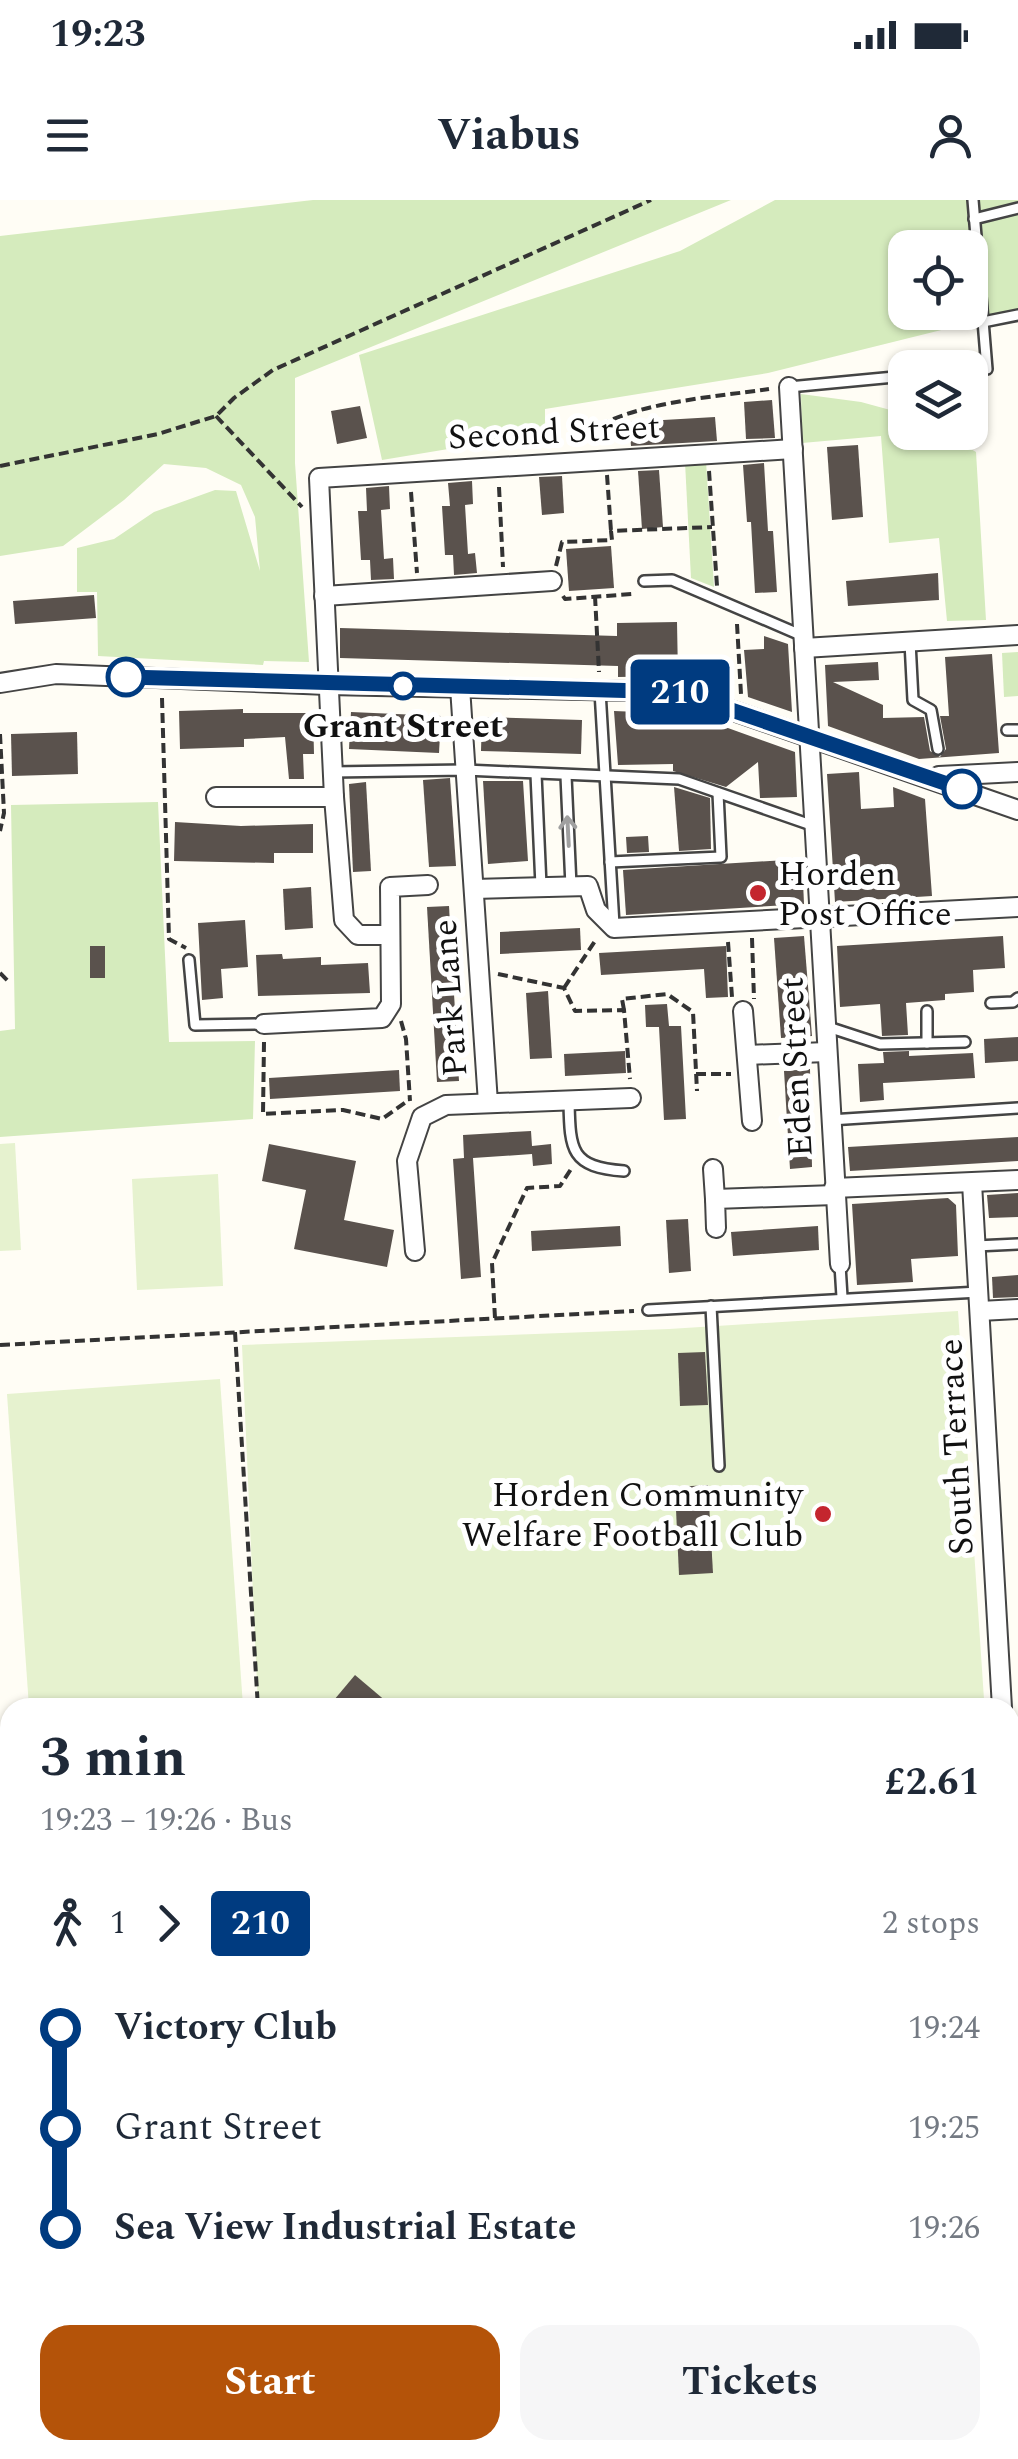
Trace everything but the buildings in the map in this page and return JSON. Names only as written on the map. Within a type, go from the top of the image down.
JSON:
[{"type":"street","name":"Eden Street","points":[[789,386],[840,1264]]},
{"type":"street","name":"Second Street","points":[[321,513],[319,478],[792,449]]},
{"type":"street","points":[[321,513],[332,772],[344,920],[358,936],[389,935]]},
{"type":"street","points":[[324,596],[552,582]]},
{"type":"street","points":[[803,642],[910,642],[1018,635]]},
{"type":"street","points":[[0,683],[56,674],[679,692],[1018,810]]},
{"type":"street","points":[[460,687],[474,889],[588,886],[596,910],[611,925],[1018,907]]},
{"type":"street","points":[[928,776],[1018,772]]},
{"type":"street","points":[[216,797],[334,797]]},
{"type":"street","points":[[264,1024],[382,1018],[391,1004],[390,886],[428,885]]},
{"type":"street","name":"Park Lane","points":[[474,889],[488,1103]]},
{"type":"street","points":[[740,1007],[752,1121]]},
{"type":"street","points":[[748,1065],[827,1052]]},
{"type":"street","name":"Park Lane","points":[[414,1251],[407,1161],[422,1116],[446,1105],[632,1098]]},
{"type":"street","points":[[714,1169],[716,1228]]},
{"type":"street","points":[[716,1199],[1018,1180]]},
{"type":"street","name":"South Terrace","points":[[972,1183],[1001,1698]]},
{"type":"street","points":[[979,1302],[1018,1309]]},
{"type":"lane","points":[[973,200],[975,230]]},
{"type":"lane","points":[[974,219],[1018,208]]},
{"type":"lane","points":[[988,321],[1018,315]]},
{"type":"lane","points":[[789,386],[888,377]]},
{"type":"lane","points":[[644,581],[672,580],[803,642]]},
{"type":"lane","points":[[910,642],[913,700],[932,710],[938,749]]},
{"type":"lane","points":[[600,690],[611,925]]},
{"type":"lane","points":[[332,772],[465,770],[679,779],[814,826]]},
{"type":"lane","points":[[536,774],[541,887]]},
{"type":"lane","points":[[566,776],[571,886]]},
{"type":"lane","points":[[610,862],[721,857],[718,793]]},
{"type":"lane","points":[[188,960],[195,1025],[264,1024]]},
{"type":"lane","points":[[990,1003],[1013,1002],[1018,998]]},
{"type":"lane","points":[[927,1012],[927,1043]]},
{"type":"lane","points":[[825,1026],[880,1044],[965,1042]]},
{"type":"lane","points":[[569,1102],[570,1135],[579,1158],[598,1169],[624,1171]]},
{"type":"lane","points":[[830,1120],[1018,1108]]},
{"type":"lane","points":[[976,1246],[1018,1244]]},
{"type":"lane","points":[[840,1264],[842,1298]]},
{"type":"lane","points":[[648,1310],[842,1298],[979,1302]]},
{"type":"lane","points":[[711,1306],[719,1466]]},
{"type":"path","points":[[0,466],[158,434],[216,416],[272,370],[651,200]]},
{"type":"path","points":[[565,463],[587,431],[624,413],[789,386]]},
{"type":"path","points":[[216,416],[297,505],[321,513]]},
{"type":"path","points":[[708,454],[718,601]]},
{"type":"path","points":[[606,461],[612,540],[562,542],[552,582],[565,598],[632,594],[644,581]]},
{"type":"path","points":[[498,467],[504,584]]},
{"type":"path","points":[[410,472],[418,590]]},
{"type":"path","points":[[611,530],[712,527]]},
{"type":"path","points":[[595,596],[600,690]]},
{"type":"path","points":[[736,609],[742,714]]},
{"type":"path","points":[[162,678],[169,939],[185,946],[188,960]]},
{"type":"path","points":[[0,734],[4,812],[0,831]]},
{"type":"path","points":[[727,922],[740,1007],[754,1004],[751,921]]},
{"type":"path","points":[[564,988],[611,925]]},
{"type":"path","points":[[479,970],[564,988]]},
{"type":"path","points":[[0,973],[8,981]]},
{"type":"path","points":[[564,988],[575,1011],[624,1010]]},
{"type":"path","points":[[632,1098],[622,999],[667,994],[693,1012],[697,1090]]},
{"type":"path","points":[[386,1011],[401,1020],[406,1038],[409,1100],[422,1116]]},
{"type":"path","points":[[264,1024],[263,1114],[343,1110],[382,1119],[409,1100]]},
{"type":"path","points":[[696,1074],[748,1065]]},
{"type":"path","points":[[495,1318],[492,1263],[527,1188],[560,1186],[579,1158]]},
{"type":"path","points":[[0,1345],[648,1310]]},
{"type":"path","points":[[235,1332],[257,1698]]},
{"type":"green space","points":[[313,200],[731,200],[295,378],[295,463],[309,662],[264,661],[263,665],[98,656],[97,592],[77,592],[77,548],[114,539],[154,512],[215,490],[236,491],[260,571],[255,517],[241,485],[206,468],[164,464],[63,546],[0,556],[0,236]]},
{"type":"green space","points":[[775,200],[1018,200],[1018,311],[988,318],[988,230],[888,230],[888,330],[941,330],[768,373],[545,409],[545,433],[382,460],[359,355],[680,251]]},
{"type":"green space","points":[[801,394],[888,409],[888,450],[976,452],[986,620],[947,621],[939,538],[889,543],[881,436],[802,443]]},
{"type":"green space","points":[[706,461],[714,587],[691,578],[685,462]]},
{"type":"green space","points":[[1018,652],[1018,696],[1004,697],[1002,653]]},
{"type":"green space","points":[[158,802],[169,1042],[255,1041],[253,1119],[0,1137],[0,1031],[15,1029],[11,805]]},
{"type":"green space","points":[[15,1143],[21,1250],[0,1251],[0,1144]]},
{"type":"green space","points":[[218,1174],[223,1286],[137,1290],[132,1179]]},
{"type":"green space","points":[[958,1311],[984,1698],[258,1698],[242,1345],[669,1329]]},
{"type":"green space","points":[[220,1379],[242,1698],[28,1698],[7,1394]]},
{"type":"bus line","name":"210","points":[[126,677],[679,692],[962,789]]},
{"type":"place","name":"Grant Street","points":[[403,686]]},
{"type":"place","name":"Horden Post Office","points":[[758,893]]},
{"type":"place","name":"Horden Community Welfare Football Club","points":[[823,1514]]}]
